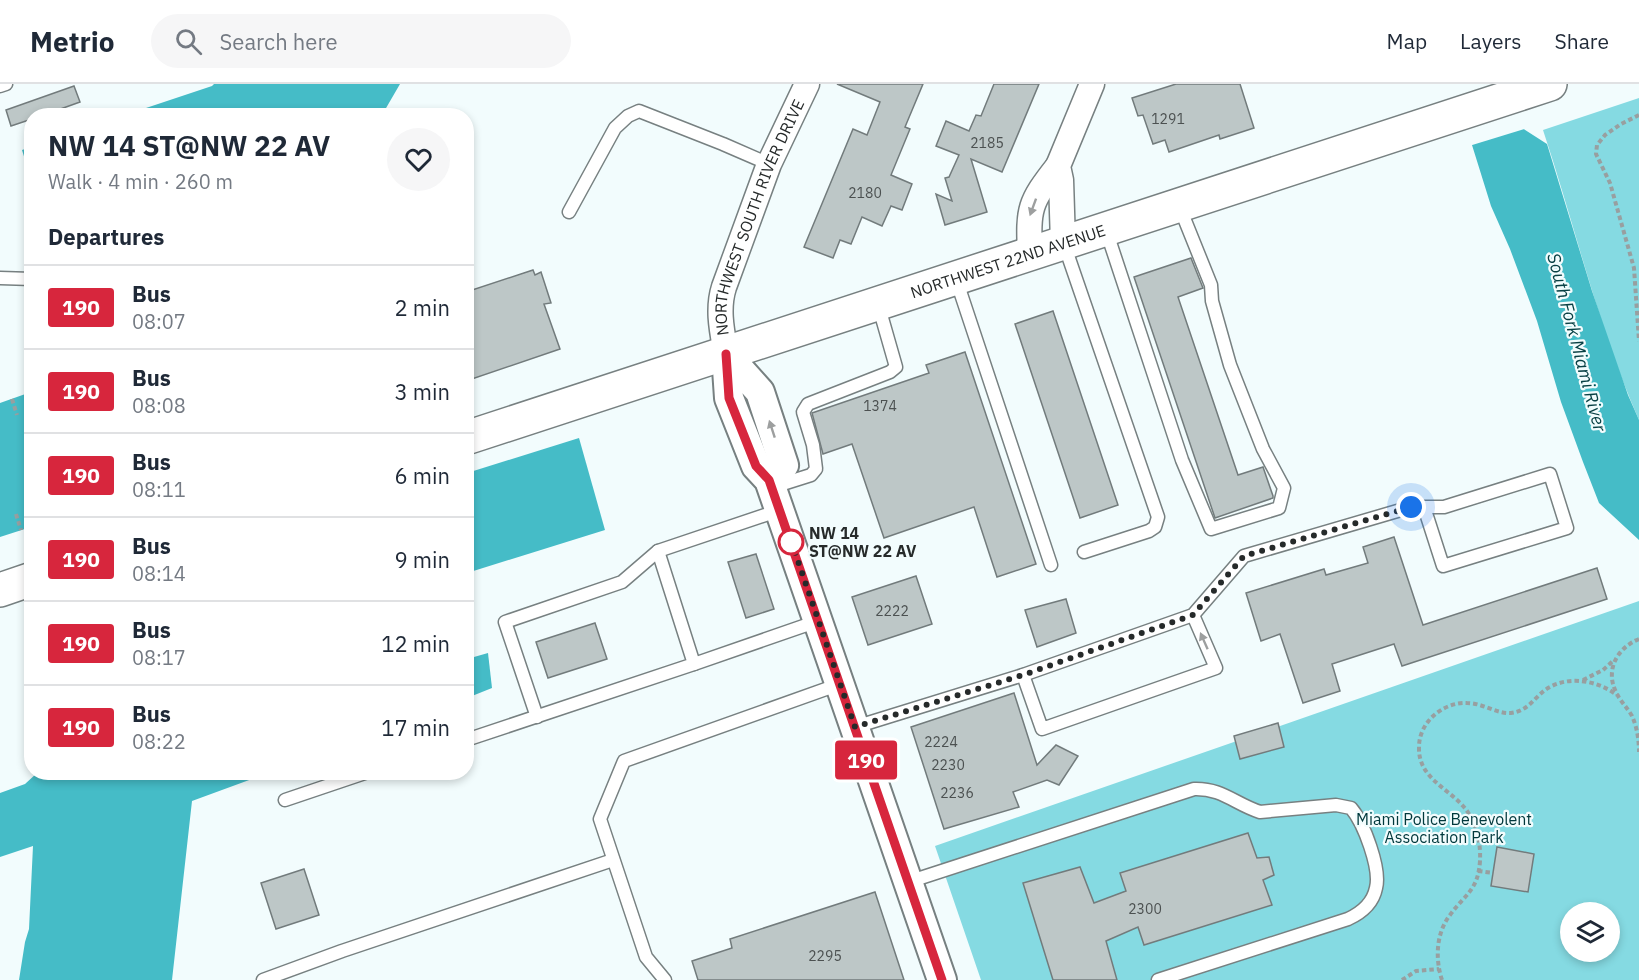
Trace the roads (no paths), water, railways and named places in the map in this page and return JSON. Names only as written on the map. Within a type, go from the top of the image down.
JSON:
[{"type":"main road","name":"NORTHWEST 22ND AVENUE","points":[[474,435],[1546,85]]},
{"type":"main road","points":[[0,590],[24,582]]},
{"type":"street","name":"NORTHWEST SOUTH RIVER DRIVE","points":[[726,354],[720,300],[769,164],[807,84]]},
{"type":"street","points":[[1030,254],[1028,220],[1030,208],[1044,184],[1059,166],[1092,84]]},
{"type":"street","points":[[1059,166],[1063,243]]},
{"type":"street","points":[[726,354],[760,392],[784,465],[774,492],[942,980]]},
{"type":"lane","points":[[0,86],[6,84]]},
{"type":"lane","points":[[569,212],[615,128],[628,116],[639,111],[769,164]]},
{"type":"lane","points":[[1106,229],[1182,460],[1211,529],[1280,507],[1284,488],[1263,449],[1230,365],[1212,301],[1211,285],[1179,205]]},
{"type":"lane","points":[[1063,243],[1158,517],[1155,527],[1149,531],[1084,552]]},
{"type":"lane","points":[[0,278],[24,279]]},
{"type":"lane","points":[[956,278],[1051,565]]},
{"type":"lane","points":[[537,717],[505,622],[622,582],[658,551],[811,475],[816,469],[813,445],[803,412],[808,404],[891,372],[896,367],[878,304]]},
{"type":"lane","points":[[855,727],[1023,675],[1193,615],[1244,556],[1411,507],[1424,507],[1444,507],[1550,474],[1567,528],[1443,566],[1424,507]]},
{"type":"lane","points":[[658,551],[694,664]]},
{"type":"lane","points":[[1023,675],[1042,729],[1216,668],[1193,615]]},
{"type":"lane","points":[[474,737],[818,621]]},
{"type":"lane","points":[[665,980],[646,957],[600,819],[624,761],[840,684]]},
{"type":"lane","points":[[285,800],[344,780]]},
{"type":"lane","points":[[908,882],[1194,789],[1213,789],[1249,809],[1260,812],[1336,805],[1352,808],[1362,825],[1376,872],[1377,888],[1363,910],[1348,919],[1158,980]]},
{"type":"lane","points":[[263,980],[342,951],[613,860]]},
{"type":"water","points":[[214,84],[400,84],[386,108],[146,108]]},
{"type":"water","name":"South Fork Miami River","points":[[1453,84],[1547,144],[1592,291],[1639,420],[1639,540],[1599,503],[1561,402],[1537,321],[1491,206]]},
{"type":"water","points":[[24,394],[24,529],[0,537],[0,403]]},
{"type":"water","points":[[579,438],[605,530],[474,571],[474,471]]},
{"type":"water","points":[[488,653],[492,688],[474,695],[474,657]]},
{"type":"water","points":[[29,780],[249,780],[192,801],[172,980],[19,980],[29,929],[33,846],[0,857],[0,793],[25,784]]},
{"type":"place","name":"NW 14 ST@NW 22 AV","points":[[791,542]]},
{"type":"park label","name":"Miami Police Benevolent Association Park","points":[[1444,828]]}]
